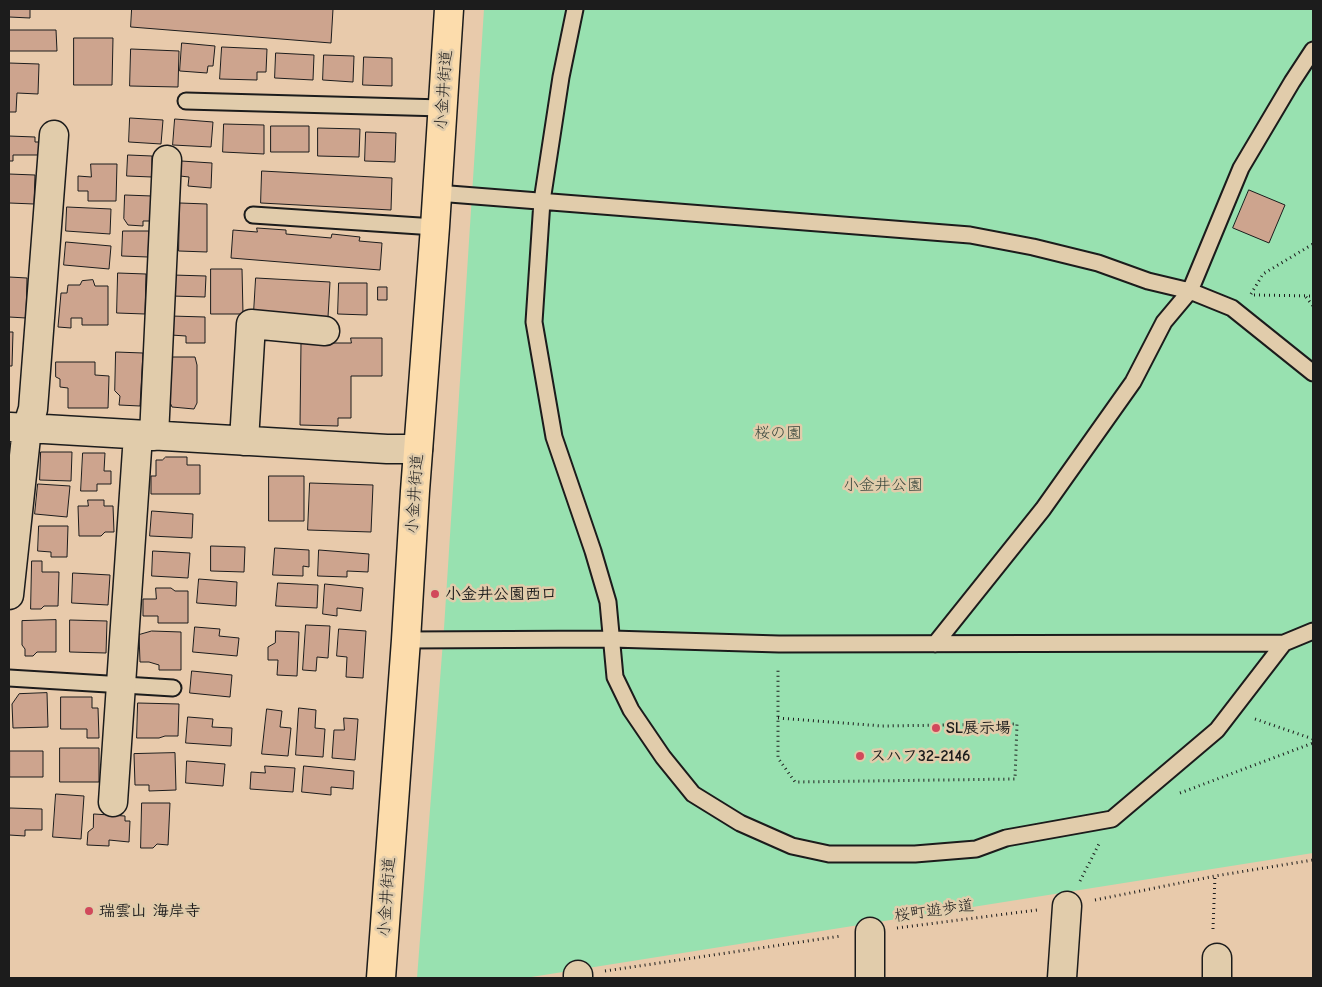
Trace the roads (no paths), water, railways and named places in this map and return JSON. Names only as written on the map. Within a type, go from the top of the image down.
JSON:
[{"type":"main road","name":"小金井街道","points":[[381,978],[449,9]]},
{"type":"street","points":[[9,595],[18,428],[33,409],[54,135]]},
{"type":"street","points":[[113,802],[120,686],[146,435],[167,160]]},
{"type":"street","points":[[244,441],[251,324],[326,331]]},
{"type":"street","points":[[18,428],[387,449],[418,449]]},
{"type":"street","points":[[1062,978],[1067,906]]},
{"type":"street","points":[[870,932],[870,978]]},
{"type":"lane","points":[[575,9],[561,77],[542,201],[534,322],[554,437],[593,551],[608,602],[616,677],[631,710],[663,757],[693,794],[740,823],[792,846],[829,854],[915,854],[976,849],[1006,838],[1112,819],[1217,730],[1284,642]]},
{"type":"lane","points":[[935,644],[1043,509],[1133,382],[1164,322],[1190,291],[1241,168],[1313,50]]},
{"type":"lane","points":[[186,101],[443,108]]},
{"type":"lane","points":[[437,193],[970,235],[1033,247],[1098,263],[1148,281],[1190,291],[1232,308],[1313,373]]},
{"type":"lane","points":[[253,216],[435,227]]},
{"type":"lane","points":[[406,640],[612,639],[779,644],[1284,642],[1313,631]]},
{"type":"lane","points":[[9,678],[173,688]]},
{"type":"place","name":"小金井公園西口","points":[[435,594]]},
{"type":"place","name":"SL展示場","points":[[936,728]]},
{"type":"place","name":"スハフ32-2146","points":[[860,756]]},
{"type":"place","name":"瑞雲山 海岸寺","points":[[89,911]]},
{"type":"park label","name":"桜の園","points":[[778,433]]},
{"type":"park label","name":"小金井公園","points":[[883,485]]}]
